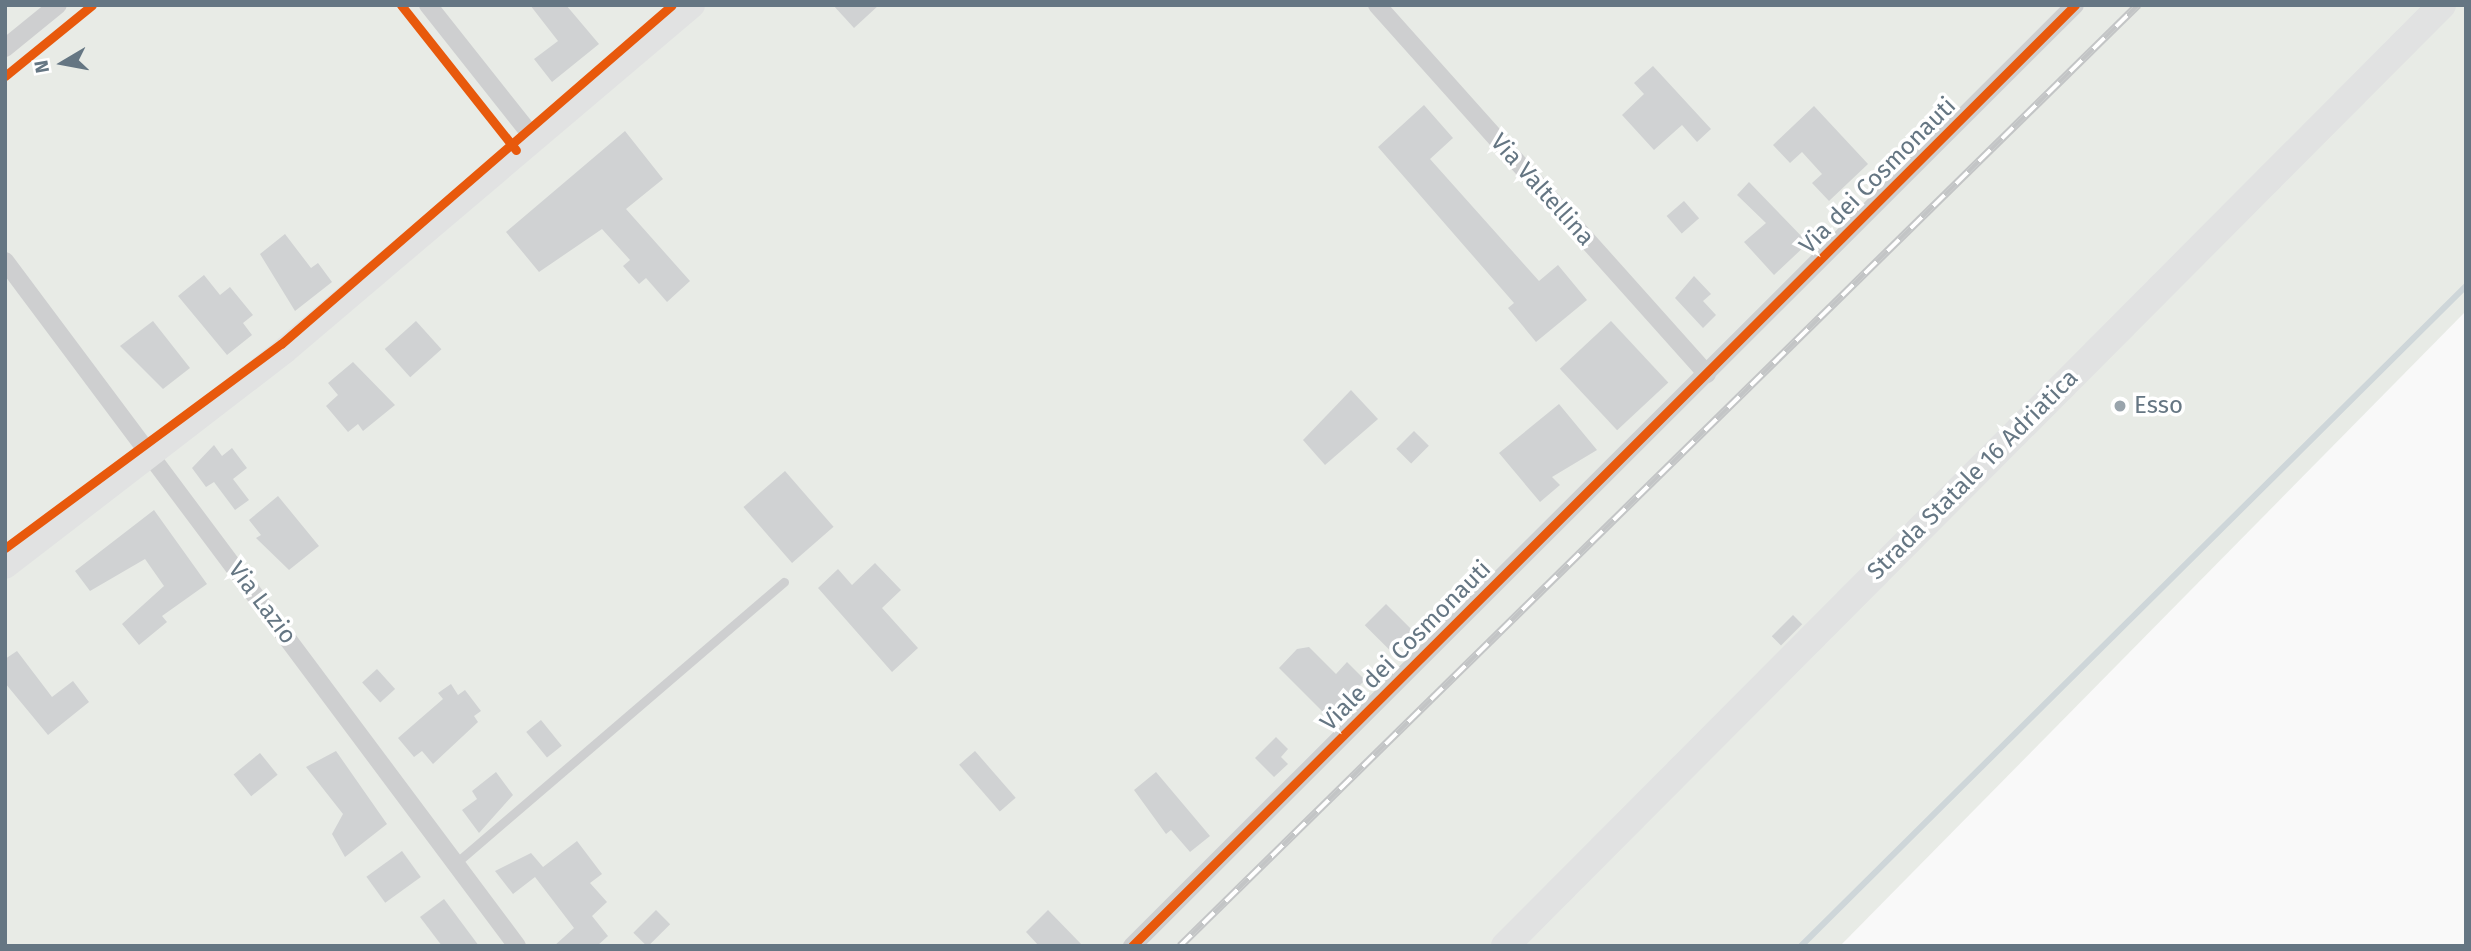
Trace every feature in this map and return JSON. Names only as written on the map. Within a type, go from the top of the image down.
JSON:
[{"type":"main road","name":"Strada Statale 16 Adriatica","points":[[1504,946],[2442,5]]},
{"type":"street","points":[[5,48],[58,5]]},
{"type":"street","points":[[428,5],[532,136]]},
{"type":"street","points":[[5,566],[149,450],[284,351],[532,136],[692,5]]},
{"type":"street","name":"Via Valtellina","points":[[1377,5],[1707,374]]},
{"type":"street","name":"Via dei Cosmonauti","points":[[1707,374],[2076,5]]},
{"type":"street","name":"Via Lazio","points":[[5,261],[149,450],[517,946]]},
{"type":"street","name":"Viale dei Cosmonauti","points":[[1132,946],[1707,374]]},
{"type":"lane","points":[[456,863],[784,582]]},
{"type":"shaded area","points":[[5,5],[2466,5],[2466,311],[1840,946],[5,946]]},
{"type":"building","points":[[530,5],[566,5],[599,44],[552,82],[534,59],[558,41]]},
{"type":"building","points":[[833,5],[879,5],[854,28]]},
{"type":"building","points":[[1653,66],[1711,129],[1697,142],[1682,125],[1654,150],[1622,115],[1644,94],[1634,83]]},
{"type":"building","points":[[1424,105],[1453,138],[1430,159],[1539,281],[1558,265],[1587,300],[1536,342],[1508,308],[1514,303],[1378,147]]},
{"type":"building","points":[[1814,106],[1868,164],[1829,201],[1812,183],[1822,174],[1802,152],[1790,163],[1773,145]]},
{"type":"building","points":[[625,131],[663,179],[626,209],[690,281],[667,302],[646,278],[639,284],[623,266],[630,260],[602,229],[539,272],[506,232]]},
{"type":"building","points":[[1749,182],[1808,243],[1774,275],[1744,242],[1766,223],[1737,195]]},
{"type":"building","points":[[1684,201],[1699,218],[1682,233],[1667,216]]},
{"type":"building","points":[[285,234],[311,268],[318,263],[332,282],[295,311],[260,254]]},
{"type":"building","points":[[204,275],[220,295],[230,287],[253,315],[243,323],[252,335],[227,355],[178,296]]},
{"type":"building","points":[[1694,276],[1711,294],[1703,301],[1716,315],[1703,328],[1675,298]]},
{"type":"building","points":[[153,321],[190,368],[163,389],[120,346]]},
{"type":"building","points":[[416,321],[441,349],[410,377],[385,349]]},
{"type":"building","points":[[1611,321],[1668,382],[1617,430],[1560,369]]},
{"type":"building","points":[[353,362],[395,405],[363,431],[358,424],[348,432],[326,406],[338,395],[328,383]]},
{"type":"building","points":[[1351,390],[1378,419],[1325,465],[1303,440]]},
{"type":"building","points":[[1559,404],[1597,450],[1552,477],[1560,485],[1540,502],[1499,453]]},
{"type":"building","points":[[1414,431],[1429,446],[1411,464],[1396,449]]},
{"type":"building","points":[[214,445],[222,456],[232,448],[247,468],[233,479],[249,500],[235,510],[214,482],[206,487],[192,468]]},
{"type":"building","points":[[785,471],[834,527],[792,563],[743,507]]},
{"type":"building","points":[[278,496],[319,546],[289,570],[256,538],[261,535],[249,520]]},
{"type":"building","points":[[154,510],[207,584],[162,616],[167,622],[139,645],[122,624],[164,586],[145,559],[90,591],[75,571]]},
{"type":"building","points":[[875,563],[901,590],[882,608],[918,648],[892,672],[818,588],[838,569],[852,585]]},
{"type":"building","points":[[1386,604],[1413,631],[1392,652],[1365,625]]},
{"type":"building","points":[[1793,615],[1802,624],[1781,645],[1772,636]]},
{"type":"building","points":[[1309,647],[1336,674],[1347,662],[1365,680],[1328,717],[1279,668],[1297,649]]},
{"type":"building","points":[[17,651],[52,697],[73,681],[89,702],[48,735],[5,683],[5,659]]},
{"type":"building","points":[[377,669],[395,689],[380,702],[362,682]]},
{"type":"building","points":[[451,684],[458,695],[465,690],[481,711],[474,716],[478,722],[433,764],[422,751],[414,757],[398,738],[443,699],[438,693]]},
{"type":"building","points":[[541,720],[562,746],[547,758],[526,732]]},
{"type":"building","points":[[1276,737],[1288,749],[1281,757],[1288,764],[1274,777],[1255,758]]},
{"type":"building","points":[[336,751],[387,824],[345,857],[332,834],[343,814],[306,767]]},
{"type":"building","points":[[975,751],[1016,798],[1000,812],[959,765]]},
{"type":"building","points":[[260,753],[278,775],[251,796],[234,774]]},
{"type":"building","points":[[496,772],[513,795],[479,833],[462,810],[477,799],[472,791]]},
{"type":"building","points":[[1156,772],[1210,836],[1190,852],[1171,830],[1166,834],[1134,790]]},
{"type":"building","points":[[577,841],[602,874],[590,883],[607,902],[592,916],[608,936],[597,946],[554,946],[574,928],[535,877],[513,894],[495,871],[531,853],[543,867]]},
{"type":"building","points":[[402,851],[421,877],[385,903],[366,877]]},
{"type":"building","points":[[444,899],[479,946],[442,946],[420,917]]},
{"type":"building","points":[[656,910],[670,924],[648,946],[633,933]]},
{"type":"building","points":[[1048,910],[1083,946],[1039,946],[1026,932]]},
{"type":"waterway","points":[[1801,946],[2466,286]]},
{"type":"railway","points":[[1180,946],[2138,5]]},
{"type":"cycle path","points":[[5,76],[92,5]]},
{"type":"cycle path","points":[[401,5],[516,150]]},
{"type":"cycle path","points":[[5,548],[281,344],[672,5]]},
{"type":"cycle path","points":[[1132,946],[2075,5]]},
{"type":"place","name":"Esso","points":[[2120,406]]}]
